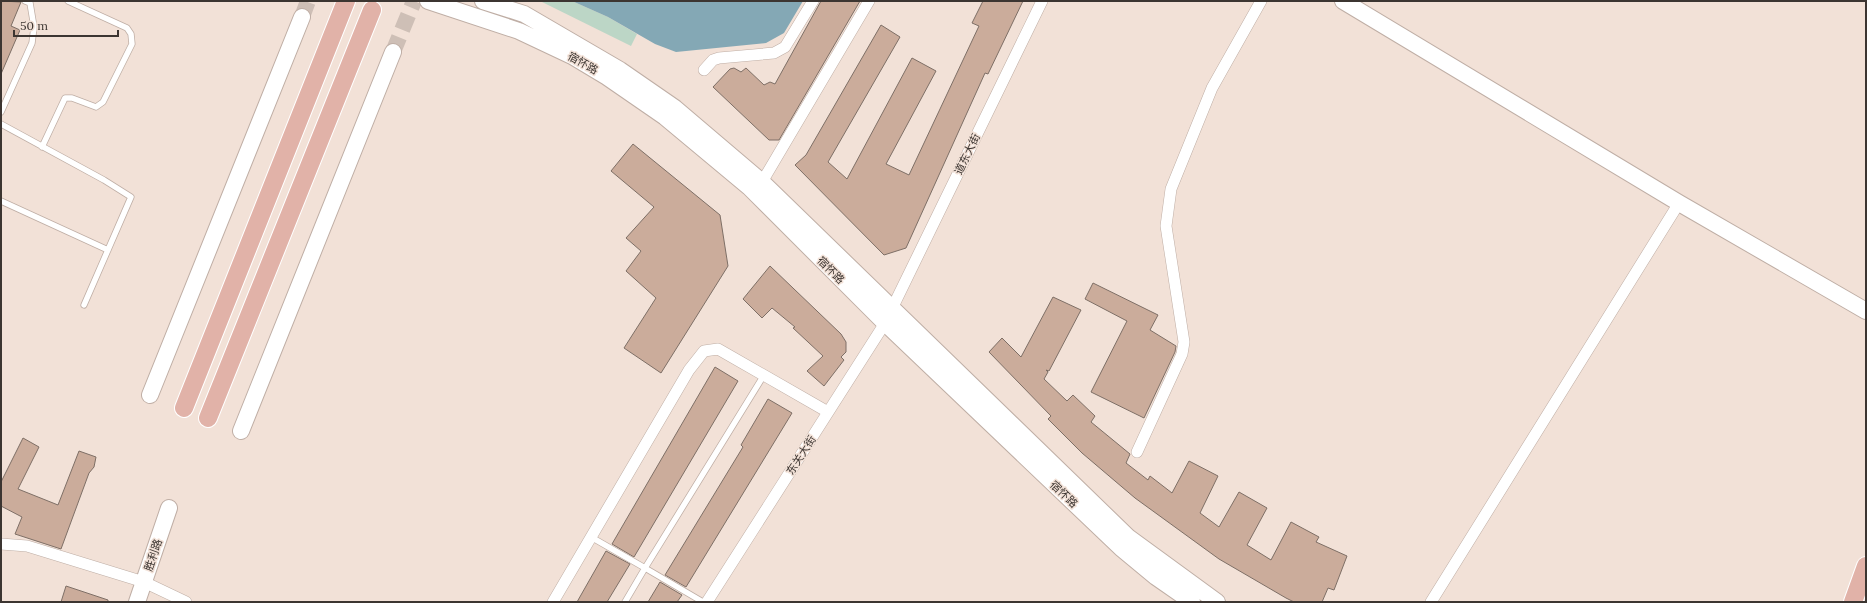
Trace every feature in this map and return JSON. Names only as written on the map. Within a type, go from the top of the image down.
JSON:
[{"type":"main road","points":[[184,408],[346,1]]},
{"type":"main road","name":"宿怀路","points":[[428,1],[519,31],[572,56],[607,76],[665,117],[749,187],[885,323],[1121,548],[1156,577],[1192,602]]},
{"type":"main road","name":"宿怀路","points":[[483,1],[525,8],[675,108],[762,182],[1128,537],[1217,602]]},
{"type":"main road","points":[[1343,1],[1679,203],[1866,311]]},
{"type":"main road","points":[[208,418],[372,10]]},
{"type":"main road","points":[[150,395],[302,17]]},
{"type":"main road","points":[[241,431],[394,52]]},
{"type":"main road","name":"胜利路","points":[[136,602],[169,508]]},
{"type":"main road","points":[[1853,602],[1866,566]]},
{"type":"street","points":[[704,70],[713,60],[720,58],[774,53],[785,47],[813,1]]},
{"type":"street","points":[[762,182],[869,1]]},
{"type":"street","name":"道东大街","points":[[893,308],[1042,1]]},
{"type":"street","points":[[1136,452],[1182,354],[1184,342],[1166,226],[1171,189],[1212,88],[1261,1]]},
{"type":"street","points":[[1431,602],[1679,203]]},
{"type":"street","name":"东关大街","points":[[707,602],[885,323],[893,308]]},
{"type":"street","points":[[553,602],[689,370],[704,351],[718,349],[828,412]]},
{"type":"street","points":[[1,544],[27,546],[144,582],[186,602]]},
{"type":"lane","points":[[42,147],[65,98],[72,98],[96,107],[103,102],[132,44],[131,34],[126,28],[68,1]]},
{"type":"lane","points":[[1,112],[32,43],[34,27],[29,2]]},
{"type":"lane","points":[[1,124],[131,197],[84,305]]},
{"type":"lane","points":[[1,200],[108,250]]},
{"type":"lane","points":[[624,602],[764,375]]},
{"type":"lane","points":[[591,537],[702,602]]},
{"type":"green space","points":[[540,1],[572,1],[608,17],[637,34],[631,46]]},
{"type":"water","points":[[572,1],[803,1],[784,33],[766,43],[676,52],[655,44],[608,17]]},
{"type":"building","points":[[1,1],[21,2],[11,26],[20,30],[1,74]]},
{"type":"building","points":[[821,1],[860,1],[779,140],[769,140],[713,87],[730,69],[734,68],[741,72],[746,68],[764,85],[770,82],[775,84]]},
{"type":"building","points":[[983,1],[1023,1],[988,74],[985,73],[906,248],[884,255],[795,165],[806,155],[881,25],[900,37],[828,162],[847,179],[912,58],[936,71],[886,164],[909,175],[979,26],[972,23]]},
{"type":"building","points":[[633,144],[720,215],[728,266],[661,373],[624,348],[656,298],[626,271],[641,251],[626,238],[654,207],[611,171]]},
{"type":"building","points":[[770,266],[841,334],[846,342],[846,352],[841,357],[844,360],[824,386],[807,371],[823,356],[793,328],[795,327],[772,308],[762,318],[743,299]]},
{"type":"building","points":[[1093,283],[1158,315],[1150,330],[1176,346],[1175,352],[1144,418],[1091,392],[1127,321],[1085,299]]},
{"type":"building","points":[[1053,297],[1081,310],[1049,371],[1046,370],[1048,372],[1044,379],[1067,401],[1073,395],[1095,416],[1091,422],[1130,454],[1126,463],[1148,480],[1150,476],[1172,493],[1189,461],[1218,476],[1200,513],[1219,527],[1239,492],[1267,508],[1247,545],[1271,560],[1291,522],[1319,537],[1316,542],[1347,556],[1334,590],[1328,588],[1322,602],[1294,602],[1219,559],[1135,498],[1082,453],[1048,419],[1051,416],[989,352],[1002,338],[1021,357]]},
{"type":"building","points":[[715,367],[738,381],[634,557],[612,544]]},
{"type":"building","points":[[768,399],[792,413],[686,587],[665,575],[743,447],[741,445]]},
{"type":"building","points":[[23,438],[39,447],[18,489],[58,505],[79,451],[96,457],[94,467],[89,473],[61,549],[15,534],[22,517],[1,506],[1,482]]},
{"type":"building","points":[[606,551],[630,564],[607,602],[577,602]]},
{"type":"building","points":[[660,582],[682,595],[677,602],[648,602]]},
{"type":"building","points":[[66,586],[108,600],[108,602],[61,602]]},
{"type":"tunnel","points":[[302,17],[308,1]]},
{"type":"tunnel","points":[[393,52],[414,1]]}]
